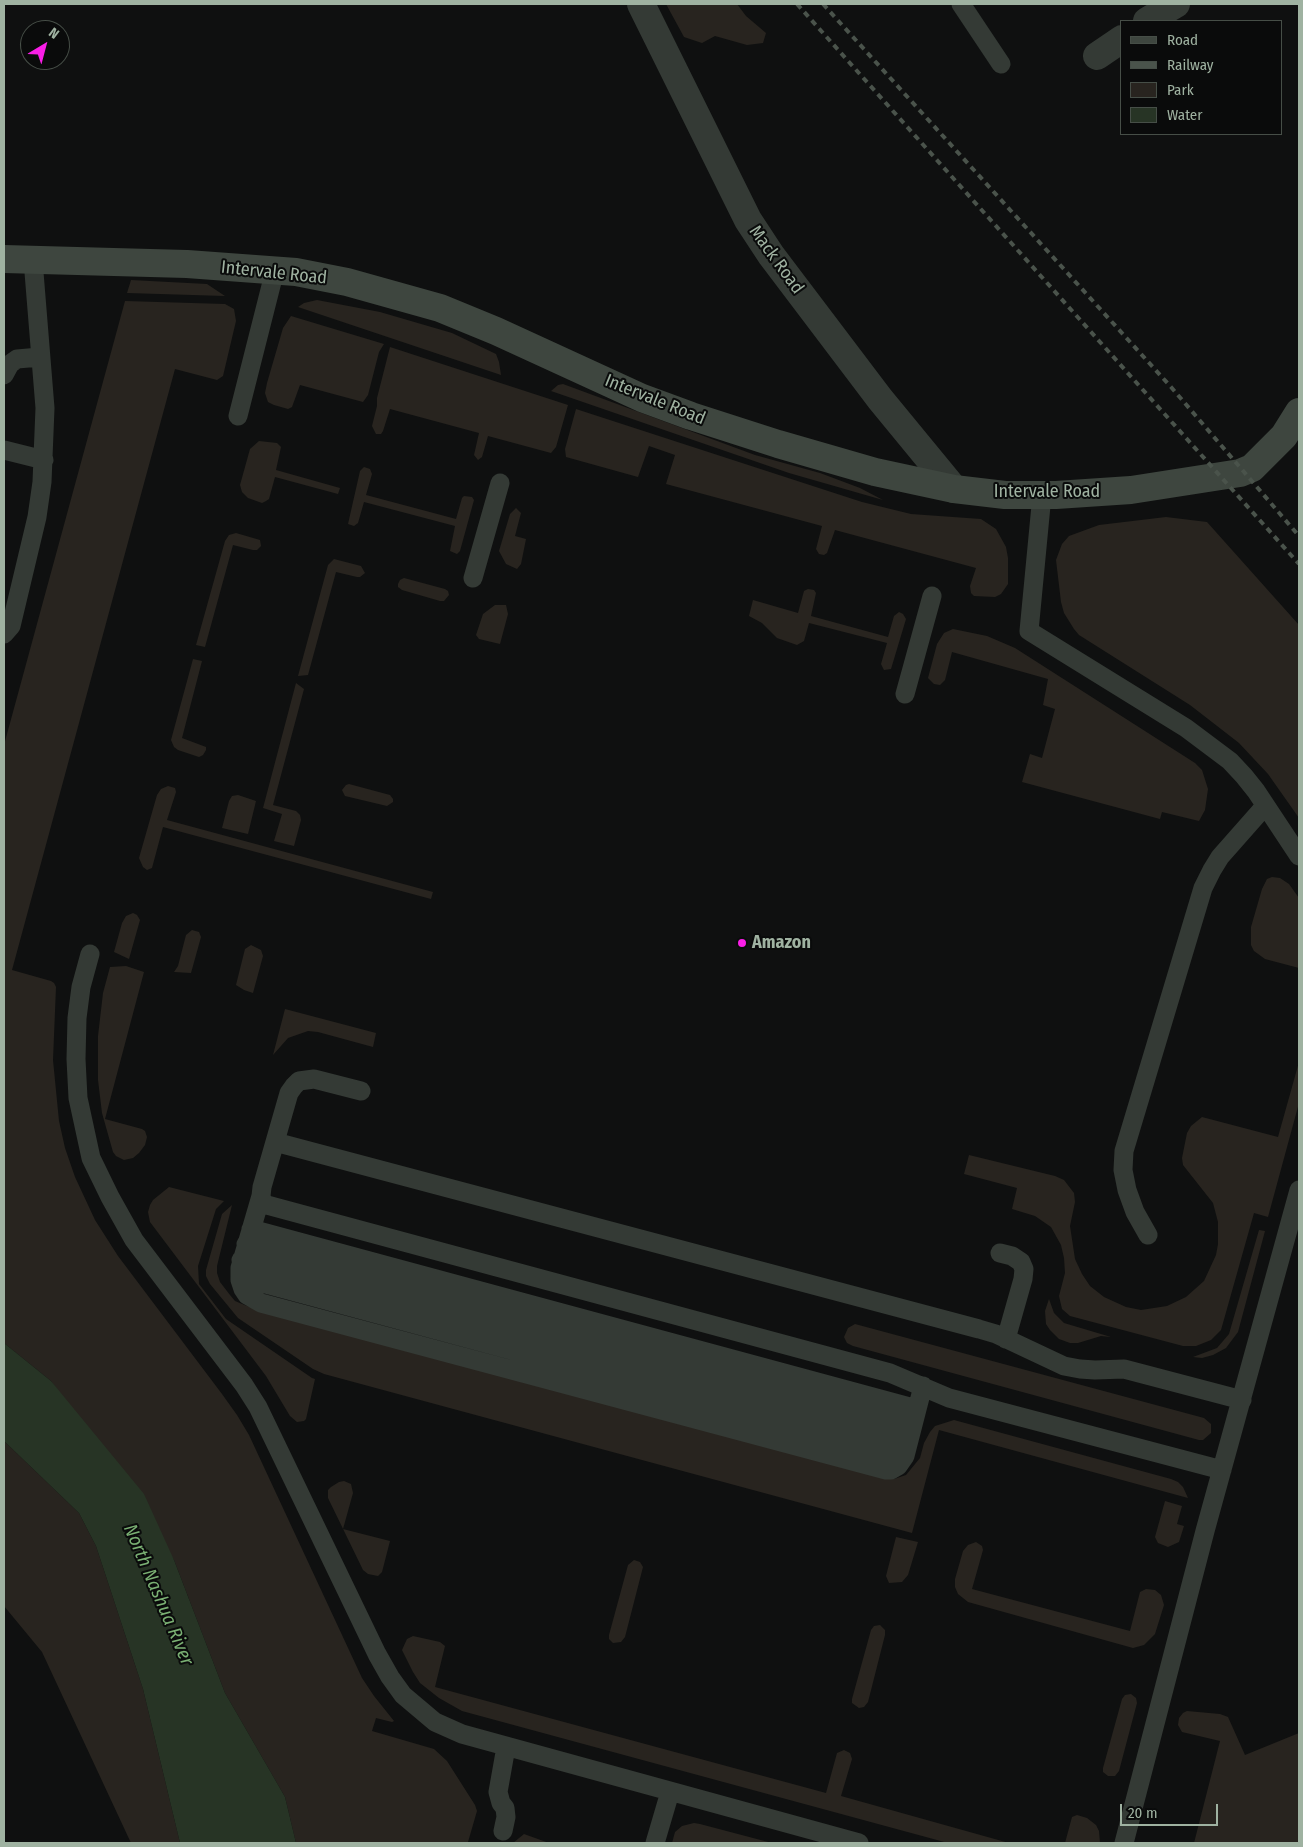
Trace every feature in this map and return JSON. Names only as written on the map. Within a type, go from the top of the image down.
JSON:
[{"type":"main road","name":"Intervale Road","points":[[4,259],[187,264],[296,272],[347,282],[440,308],[496,331],[642,398],[690,416],[875,472],[954,489],[1005,495],[1042,495],[1131,490],[1240,474],[1252,468],[1292,439],[1299,412]]},
{"type":"street","name":"Mack Road","points":[[641,4],[748,220],[771,255],[880,399],[954,489]]},
{"type":"street","points":[[1150,20],[1176,4]]},
{"type":"street","points":[[1098,56],[1120,40]]},
{"type":"lane","points":[[961,4],[1001,64]]},
{"type":"lane","points":[[4,634],[11,626],[37,517],[44,460],[45,408],[33,260]]},
{"type":"lane","points":[[238,416],[276,270]]},
{"type":"lane","points":[[4,375],[10,364],[17,359],[40,358]]},
{"type":"lane","points":[[4,450],[44,460]]},
{"type":"lane","points":[[473,578],[500,483]]},
{"type":"lane","points":[[1042,495],[1029,631],[1186,728],[1211,746],[1244,776],[1299,856]]},
{"type":"lane","points":[[905,694],[932,596]]},
{"type":"lane","points":[[1148,1235],[1135,1212],[1127,1190],[1123,1170],[1124,1151],[1203,888],[1220,857],[1265,806]]},
{"type":"lane","points":[[90,954],[81,986],[77,1018],[76,1059],[78,1098],[91,1158],[134,1240],[244,1385],[258,1407],[377,1654],[390,1677],[404,1695],[435,1722],[462,1734],[859,1843]]},
{"type":"lane","points":[[361,1091],[314,1079],[299,1081],[289,1092],[244,1252],[243,1289],[247,1295],[261,1302],[869,1466],[891,1470],[898,1466],[911,1432],[923,1386]]},
{"type":"lane","points":[[275,1142],[979,1329],[1064,1366],[1080,1369],[1110,1368],[1130,1370],[1242,1400]]},
{"type":"lane","points":[[1124,1843],[1222,1470],[1299,1190]]},
{"type":"lane","points":[[261,1196],[262,1201],[277,1209],[890,1373],[949,1398],[1222,1470]]},
{"type":"lane","points":[[244,1252],[911,1432]]},
{"type":"lane","points":[[244,1252],[911,1432]]},
{"type":"lane","points":[[1000,1252],[1021,1262],[1024,1269],[1024,1279],[1006,1340]]},
{"type":"lane","points":[[503,1831],[506,1808],[501,1803],[498,1792],[506,1747]]},
{"type":"lane","points":[[655,1843],[670,1792]]},
{"type":"green space","points":[[666,4],[737,4],[746,16],[766,33],[763,43],[747,45],[715,36],[702,43],[684,37]]},
{"type":"green space","points":[[131,280],[207,284],[225,296],[127,293]]},
{"type":"green space","points":[[317,300],[380,312],[452,333],[496,354],[501,375],[298,307],[304,303]]},
{"type":"green space","points":[[125,301],[225,304],[234,309],[236,321],[223,376],[217,380],[175,369],[12,970],[51,981],[56,987],[53,1060],[59,1121],[65,1148],[75,1177],[95,1220],[118,1256],[222,1394],[249,1435],[362,1678],[394,1721],[376,1718],[372,1731],[434,1749],[447,1761],[477,1811],[468,1842],[472,1843],[296,1843],[285,1797],[225,1693],[174,1560],[51,1381],[4,1343],[4,745]]},
{"type":"green space","points":[[291,316],[384,344],[379,352],[368,395],[363,402],[300,385],[292,407],[288,409],[268,402],[265,393],[267,383],[283,328]]},
{"type":"green space","points":[[390,347],[568,405],[556,447],[551,453],[488,436],[482,457],[478,460],[474,455],[479,433],[390,409],[383,431],[381,434],[376,434],[372,426]]},
{"type":"green space","points":[[563,384],[755,455],[820,473],[860,488],[883,500],[789,473],[551,391],[558,385]]},
{"type":"green space","points":[[576,409],[862,502],[911,514],[981,519],[996,529],[1006,547],[1008,584],[1001,594],[995,597],[974,596],[971,593],[970,586],[976,568],[835,530],[827,553],[824,555],[819,554],[816,549],[822,526],[666,484],[675,455],[649,446],[638,477],[566,457],[565,449]]},
{"type":"green space","points":[[259,441],[277,443],[281,447],[276,470],[340,488],[338,494],[275,477],[269,499],[262,503],[248,498],[242,492],[240,485],[250,449]]},
{"type":"green space","points":[[364,467],[370,469],[372,474],[366,495],[456,519],[462,498],[464,496],[472,497],[474,500],[460,551],[457,554],[450,551],[455,526],[364,502],[358,523],[354,526],[348,524],[360,471]]},
{"type":"green space","points":[[516,508],[521,513],[515,536],[526,539],[521,564],[517,569],[506,564],[499,551],[510,514]]},
{"type":"green space","points":[[1166,517],[1207,522],[1299,625],[1299,818],[1268,774],[1239,743],[1190,705],[1079,635],[1064,613],[1056,560],[1062,544],[1069,536],[1099,525]]},
{"type":"green space","points":[[236,533],[260,540],[261,546],[257,550],[253,550],[233,545],[205,647],[196,645],[225,541],[229,535]]},
{"type":"green space","points":[[334,559],[361,566],[365,573],[357,577],[336,572],[308,675],[298,676],[328,565]]},
{"type":"green space","points":[[404,578],[445,589],[449,595],[444,601],[440,601],[402,590],[398,587],[398,584]]},
{"type":"green space","points":[[808,589],[814,590],[816,593],[811,616],[888,637],[894,616],[899,612],[903,614],[906,619],[891,669],[884,670],[881,664],[887,643],[809,623],[804,641],[797,645],[777,638],[762,623],[749,616],[753,600],[798,613],[804,591]]},
{"type":"green space","points":[[495,605],[506,605],[508,614],[500,644],[479,639],[476,635],[483,614]]},
{"type":"green space","points":[[953,629],[987,636],[1015,648],[1195,763],[1202,770],[1208,789],[1205,810],[1199,821],[1162,812],[1160,819],[1022,782],[1030,754],[1042,758],[1055,709],[1043,705],[1048,679],[952,652],[945,680],[940,685],[934,684],[928,678],[937,644],[944,633]]},
{"type":"green space","points":[[193,659],[202,661],[182,738],[206,747],[203,755],[199,757],[178,750],[174,747],[171,740]]},
{"type":"green space","points":[[296,683],[304,689],[273,805],[296,811],[300,815],[301,820],[294,846],[274,841],[282,814],[263,808]]},
{"type":"green space","points":[[349,784],[390,795],[393,802],[387,806],[345,796],[342,790]]},
{"type":"green space","points":[[168,786],[175,788],[176,792],[167,820],[433,892],[431,899],[163,827],[152,868],[147,870],[143,867],[139,858],[157,795],[161,789]]},
{"type":"green space","points":[[238,795],[256,801],[248,834],[222,828],[229,801],[232,796]]},
{"type":"green space","points":[[1272,877],[1280,878],[1289,884],[1299,898],[1299,968],[1265,959],[1254,951],[1251,945],[1251,927],[1262,889],[1267,879]]},
{"type":"green space","points":[[133,913],[140,920],[129,959],[114,952],[122,923],[126,916]]},
{"type":"green space","points":[[192,930],[199,932],[201,937],[191,973],[174,972],[178,966],[186,935]]},
{"type":"green space","points":[[251,945],[261,950],[263,956],[253,993],[236,985],[245,949]]},
{"type":"green space","points":[[126,966],[144,972],[105,1119],[142,1129],[147,1137],[145,1145],[139,1153],[133,1158],[124,1160],[113,1152],[102,1113],[98,1080],[98,1036],[103,993],[110,967]]},
{"type":"green space","points":[[285,1009],[376,1033],[373,1047],[308,1031],[288,1038],[273,1055]]},
{"type":"green space","points":[[1299,1062],[1299,1103],[1268,1217],[1254,1213],[1221,1330],[1211,1340],[1196,1346],[1183,1346],[1070,1316],[1062,1309],[1059,1296],[1065,1273],[1064,1258],[1061,1245],[1051,1227],[1035,1216],[1012,1209],[1017,1188],[964,1174],[969,1155],[1055,1176],[1064,1180],[1074,1193],[1075,1202],[1070,1226],[1075,1259],[1090,1286],[1104,1297],[1126,1307],[1141,1310],[1167,1306],[1186,1297],[1204,1281],[1216,1255],[1218,1244],[1218,1222],[1213,1203],[1183,1165],[1182,1158],[1187,1133],[1191,1126],[1202,1117],[1278,1137]]},
{"type":"green space","points":[[169,1187],[224,1201],[216,1209],[198,1266],[199,1284],[226,1319],[315,1379],[304,1421],[297,1422],[290,1416],[266,1376],[150,1222],[148,1212],[150,1205],[153,1200]]},
{"type":"green space","points":[[232,1205],[217,1266],[217,1273],[220,1282],[235,1301],[247,1306],[882,1478],[894,1479],[906,1475],[920,1458],[924,1443],[935,1426],[954,1420],[1171,1479],[1183,1487],[1188,1498],[939,1430],[912,1533],[324,1374],[313,1369],[238,1318],[210,1284],[206,1276],[206,1270],[222,1214]]},
{"type":"green space","points":[[1259,1230],[1265,1231],[1238,1332],[1226,1348],[1202,1358],[1193,1357],[1217,1348],[1229,1334]]},
{"type":"green space","points":[[1049,1299],[1054,1313],[1064,1323],[1111,1337],[1101,1336],[1078,1343],[1070,1343],[1059,1339],[1046,1324],[1045,1311]]},
{"type":"green space","points":[[855,1324],[1204,1418],[1211,1424],[1211,1433],[1203,1440],[1199,1440],[853,1346],[847,1343],[844,1337],[848,1328]]},
{"type":"green space","points":[[4,1441],[79,1513],[96,1546],[143,1689],[180,1843],[131,1843],[42,1652],[4,1606]]},
{"type":"green space","points":[[344,1481],[351,1484],[353,1493],[343,1529],[328,1498],[328,1490],[339,1482]]},
{"type":"green space","points":[[1165,1501],[1182,1506],[1177,1524],[1184,1526],[1179,1542],[1168,1547],[1158,1543],[1155,1537]]},
{"type":"green space","points":[[343,1529],[390,1541],[382,1572],[378,1576],[368,1574],[363,1570]]},
{"type":"green space","points":[[896,1537],[918,1542],[908,1575],[902,1582],[889,1583],[886,1576]]},
{"type":"green space","points":[[976,1542],[982,1546],[983,1550],[972,1589],[1130,1631],[1140,1592],[1146,1589],[1155,1590],[1161,1595],[1164,1605],[1155,1634],[1144,1645],[1133,1648],[968,1602],[958,1594],[955,1587],[955,1579],[963,1551],[968,1545]]},
{"type":"green space","points":[[634,1560],[640,1562],[643,1567],[625,1637],[621,1642],[613,1643],[609,1639],[609,1635],[628,1565]]},
{"type":"green space","points":[[880,1625],[885,1630],[885,1635],[868,1702],[864,1707],[859,1708],[852,1703],[852,1699],[871,1630],[874,1626]]},
{"type":"green space","points":[[413,1636],[440,1642],[445,1646],[435,1687],[826,1793],[837,1753],[844,1750],[850,1753],[852,1759],[841,1796],[1009,1843],[948,1843],[462,1711],[439,1698],[420,1683],[402,1650],[407,1639]]},
{"type":"green space","points":[[1131,1694],[1136,1698],[1137,1703],[1119,1771],[1115,1776],[1108,1776],[1103,1772],[1103,1768],[1122,1699],[1125,1695]]},
{"type":"green space","points":[[1187,1711],[1220,1714],[1228,1717],[1245,1755],[1299,1733],[1299,1843],[1194,1843],[1220,1741],[1182,1732],[1178,1725],[1179,1718]]},
{"type":"green space","points":[[1077,1815],[1087,1818],[1096,1825],[1099,1831],[1100,1843],[1065,1843],[1072,1817]]},
{"type":"green space","points":[[694,1823],[772,1843],[672,1843],[675,1832],[682,1826]]},
{"type":"green space","points":[[524,1834],[549,1843],[513,1843]]},
{"type":"water","name":"North Nashua River","points":[[4,1343],[51,1381],[144,1494],[174,1560],[225,1693],[285,1797],[296,1843],[180,1843],[143,1689],[96,1546],[79,1513],[4,1441]]},
{"type":"railway","points":[[797,4],[1299,564]]},
{"type":"railway","points":[[823,4],[1171,387],[1299,536]]},
{"type":"place","name":"Amazon","points":[[742,943]]}]
